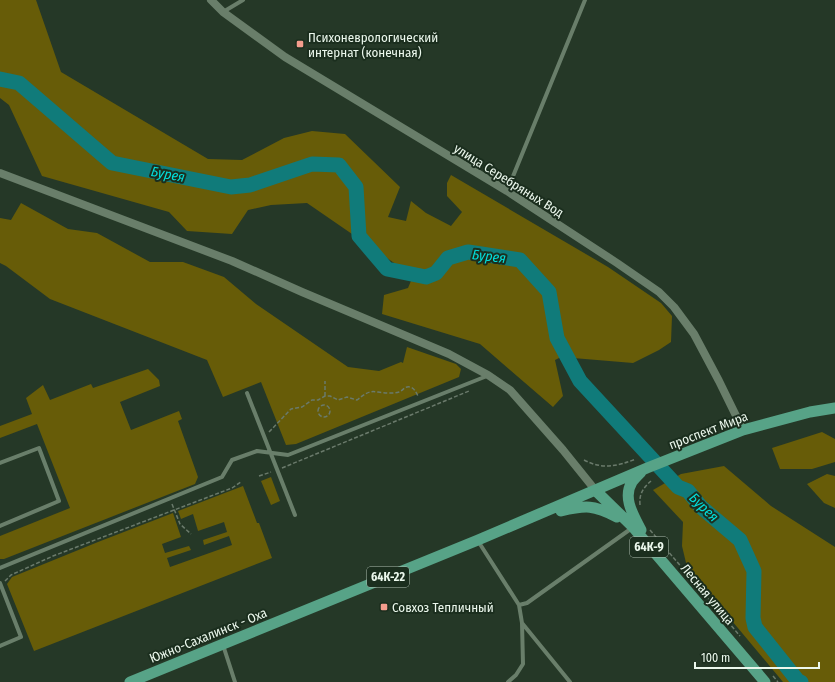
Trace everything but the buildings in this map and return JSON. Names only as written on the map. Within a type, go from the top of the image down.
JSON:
[{"type":"main road","name":"проспект Мира","points":[[596,491],[742,430],[810,412],[835,408]]},
{"type":"main road","points":[[645,470],[632,482],[628,494],[630,509],[647,544]]},
{"type":"main road","name":"64К-22","points":[[478,540],[596,491]]},
{"type":"main road","name":"Лесная улица","points":[[596,491],[631,525],[769,679]]},
{"type":"main road","points":[[525,520],[588,506],[601,508],[631,525]]},
{"type":"main road","name":"Южно-Сахалинск - Оха","points":[[130,682],[478,540]]},
{"type":"street","name":"улица Серебряных Вод","points":[[211,0],[223,12],[284,57],[507,191],[618,263],[659,292],[674,307],[694,334],[719,381],[742,430]]},
{"type":"street","points":[[0,173],[232,261],[449,354],[488,375],[510,390],[564,450],[596,491]]},
{"type":"lane","points":[[223,12],[243,0]]},
{"type":"lane","points":[[507,191],[585,0]]},
{"type":"lane","points":[[0,568],[222,477],[232,460],[257,451],[288,455],[488,375]]},
{"type":"lane","points":[[247,393],[295,515]]},
{"type":"lane","points":[[0,464],[39,448],[59,501],[0,526]]},
{"type":"lane","points":[[519,605],[527,603],[631,525]]},
{"type":"lane","points":[[478,540],[519,605],[522,624],[523,664],[516,675],[508,682]]},
{"type":"lane","points":[[0,584],[21,637],[0,646]]},
{"type":"lane","points":[[522,624],[570,682]]},
{"type":"lane","points":[[223,645],[235,682]]},
{"type":"path","points":[[325,381],[325,396]]},
{"type":"path","points":[[264,436],[291,409],[302,407],[312,400],[320,399],[325,396],[330,396],[338,400],[347,397],[357,400],[363,395],[375,390],[385,393],[398,393],[405,387],[411,387],[421,402]]},
{"type":"path","points":[[259,476],[294,464],[473,389]]},
{"type":"path","points":[[320,399],[322,405]]},
{"type":"path","points":[[322,405],[330,407],[331,412],[327,417],[322,417],[319,414],[319,408],[322,405]]},
{"type":"path","points":[[584,460],[592,464],[614,466],[636,459]]},
{"type":"path","points":[[641,506],[640,499],[644,488],[651,481]]},
{"type":"path","points":[[0,584],[11,575],[53,556],[175,511],[232,488],[241,482]]},
{"type":"path","points":[[170,499],[180,524],[191,534]]},
{"type":"path","points":[[649,529],[744,641]]},
{"type":"path","points":[[769,679],[778,682]]},
{"type":"shaded area","points":[[0,0],[36,0],[61,72],[208,159],[242,160],[284,138],[312,131],[345,134],[400,187],[388,217],[406,221],[411,201],[426,213],[451,226],[462,212],[447,196],[447,183],[451,175],[608,267],[661,303],[672,316],[671,342],[633,363],[561,357],[555,360],[563,396],[553,407],[480,344],[382,314],[384,295],[408,288],[413,276],[307,203],[271,205],[248,210],[232,234],[187,231],[169,212],[42,176],[9,105],[0,98]]},
{"type":"shaded area","points":[[21,203],[68,229],[97,233],[150,262],[183,262],[224,277],[256,304],[348,367],[379,371],[401,362],[403,363],[407,347],[456,364],[461,369],[459,377],[296,444],[286,445],[261,382],[223,397],[207,360],[50,299],[0,263],[0,218],[11,220]]},
{"type":"shaded area","points":[[148,369],[159,380],[160,386],[120,402],[131,430],[179,411],[182,419],[178,421],[198,477],[195,484],[4,559],[0,559],[0,536],[70,508],[37,424],[0,438],[0,426],[32,414],[26,398],[43,385],[50,400],[91,384],[93,388]]},
{"type":"shaded area","points":[[822,432],[835,439],[835,462],[812,469],[780,469],[772,448]]},
{"type":"shaded area","points":[[724,466],[771,506],[835,547],[835,682],[783,682],[687,567],[682,546],[683,522],[653,490],[681,474]]},
{"type":"shaded area","points":[[827,474],[835,476],[835,508],[824,503],[807,484]]},
{"type":"shaded area","points":[[271,477],[280,501],[271,505],[261,481]]},
{"type":"shaded area","points":[[243,486],[272,558],[34,651],[7,584],[12,577],[173,513],[181,537],[162,544],[165,553],[189,546],[191,550],[167,558],[170,567],[232,545],[229,536],[204,545],[203,540],[227,532],[224,522],[198,531],[193,514],[181,519],[178,511]]},
{"type":"waterway","name":"Бурея","points":[[0,79],[19,83],[112,163],[231,187],[250,185],[312,164],[339,165],[356,187],[359,236],[387,269],[426,277],[436,273],[448,258],[468,252],[520,260],[549,292],[557,338],[580,381],[678,487],[688,491],[701,507],[740,540],[754,571],[753,618],[755,627],[798,681],[801,682]]},
{"type":"place","name":"Психоневрологический интернат (конечная)","points":[[300,44]]},
{"type":"place","name":"Совхоз Тепличный","points":[[384,607]]}]
